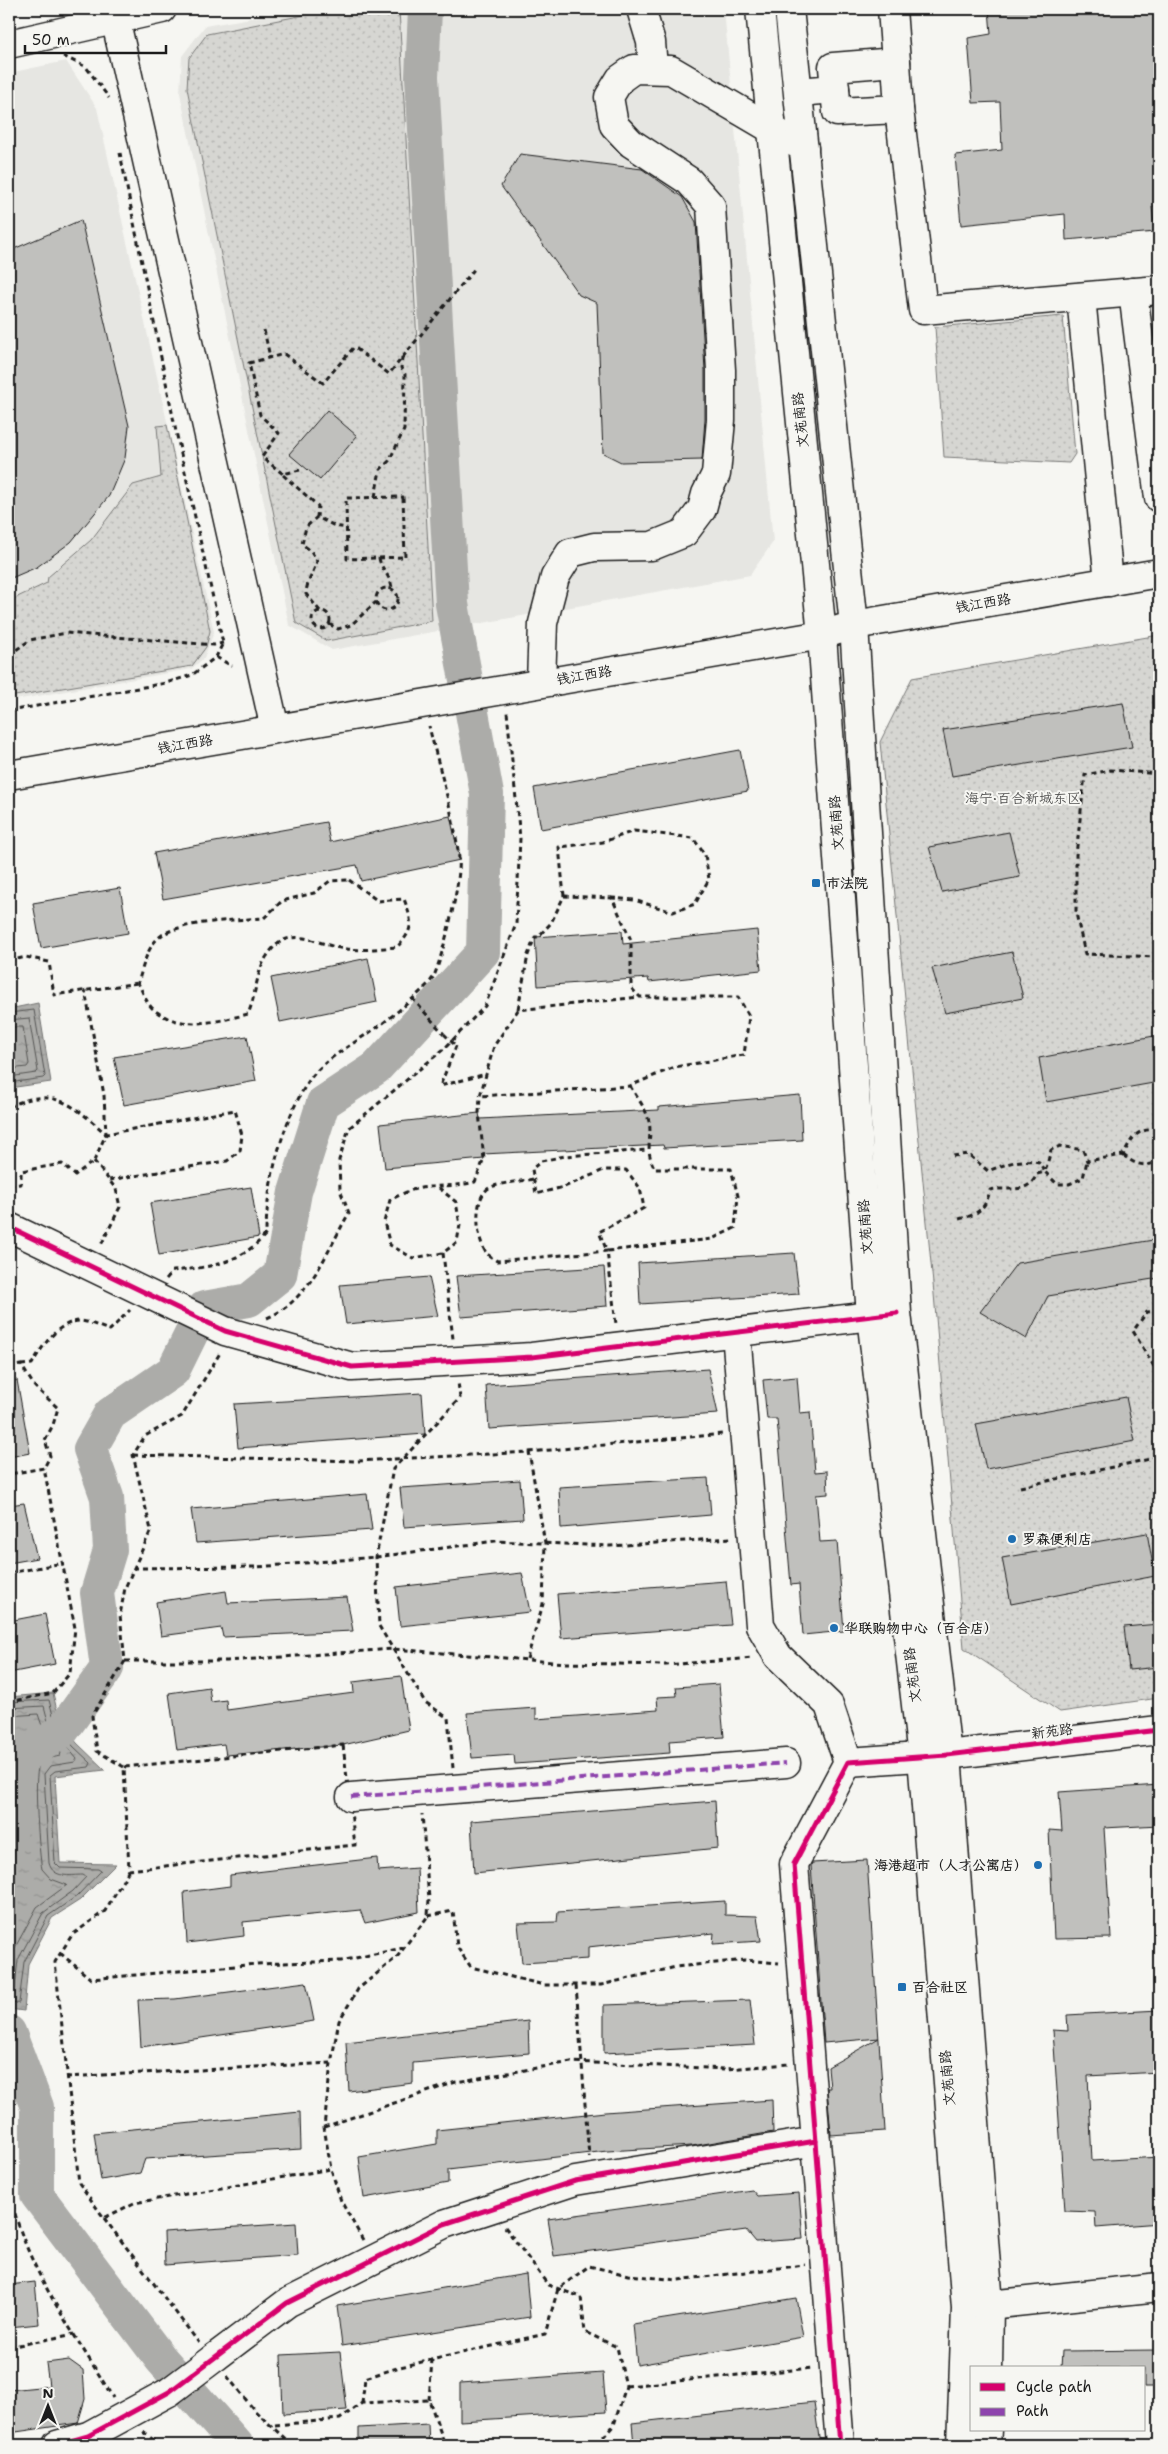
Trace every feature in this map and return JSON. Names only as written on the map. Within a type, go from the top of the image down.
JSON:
[{"type":"main road","points":[[9,44],[114,14],[162,9]]},
{"type":"main road","points":[[641,9],[651,42],[653,69]]},
{"type":"main road","name":"文苑南路","points":[[760,9],[822,635],[884,1315],[935,1756],[989,2305],[988,2366]]},
{"type":"main road","name":"文苑南路","points":[[789,9],[854,625],[884,1315]]},
{"type":"main road","points":[[892,9],[899,109],[923,310],[1146,291],[1159,498]]},
{"type":"main road","points":[[114,14],[274,729]]},
{"type":"main road","points":[[896,62],[833,67],[837,112],[899,109]]},
{"type":"main road","points":[[541,683],[543,623],[555,577],[570,553],[594,547],[652,546],[684,533],[702,509],[706,494],[716,474],[721,420],[721,370],[711,206],[689,181],[672,168],[654,159],[625,137],[614,125],[609,97],[620,79],[634,69],[671,70],[804,148]]},
{"type":"main road","points":[[798,92],[835,89]]},
{"type":"main road","points":[[1081,297],[1109,582]]},
{"type":"main road","name":"钱江西路","points":[[9,774],[822,635],[854,625],[1159,573]]},
{"type":"main road","points":[[9,1227],[228,1332],[352,1367],[532,1357],[884,1315]]},
{"type":"main road","points":[[736,1332],[760,1625],[778,1656],[829,1705],[848,1762],[794,1864],[840,2445]]},
{"type":"main road","name":"新苑路","points":[[848,1762],[935,1756],[1159,1730]]},
{"type":"main road","name":"文苑南路","points":[[935,1756],[966,2308],[961,2445]]},
{"type":"main road","points":[[351,1796],[786,1763]]},
{"type":"main road","points":[[57,2445],[88,2436],[169,2392],[214,2360],[287,2303],[444,2224],[575,2181],[816,2141]]},
{"type":"main road","points":[[989,2305],[1159,2287]]},
{"type":"main road","points":[[986,2445],[987,2432]]},
{"type":"path","points":[[55,58],[64,56],[86,67],[110,100]]},
{"type":"path","points":[[9,711],[166,683],[192,675],[216,657],[223,643],[175,427],[119,148]]},
{"type":"path","points":[[329,624],[328,615],[320,611],[306,594],[306,586],[312,576],[317,560],[311,550],[302,544],[306,527],[317,517],[318,506],[262,456],[279,433],[260,415],[249,363],[284,354],[323,383],[354,347],[389,374],[476,267]]},
{"type":"path","points":[[264,330],[270,357]]},
{"type":"path","points":[[375,497],[380,470],[389,461],[404,430],[405,374],[402,368],[402,356]]},
{"type":"path","points":[[283,474],[300,470]]},
{"type":"path","points":[[375,497],[403,497],[405,557],[348,559],[346,498],[375,497]]},
{"type":"path","points":[[317,517],[335,526],[347,528]]},
{"type":"path","points":[[376,602],[384,610],[395,608],[398,597],[392,588],[389,573],[381,566],[379,558]]},
{"type":"path","points":[[376,602],[377,594],[381,589],[392,588]]},
{"type":"path","points":[[329,624],[338,628],[351,625],[372,603],[376,602]]},
{"type":"path","points":[[320,611],[312,615],[312,624],[322,630],[329,624]]},
{"type":"path","points":[[9,655],[30,640],[66,633],[214,644],[223,643]]},
{"type":"path","points":[[216,657],[232,666]]},
{"type":"path","points":[[262,1320],[278,1313],[302,1293],[328,1253],[349,1213],[340,1190],[338,1160],[349,1128],[445,1048],[485,1006],[516,924],[520,838],[504,689]]},
{"type":"path","points":[[9,1367],[32,1364],[45,1342],[68,1324],[81,1321],[110,1330],[131,1308],[152,1315],[162,1301],[165,1280],[173,1271],[222,1264],[255,1247],[266,1234],[266,1207],[274,1166],[290,1117],[310,1078],[326,1063],[391,1017],[434,977],[456,898],[460,860],[426,703]]},
{"type":"path","points":[[1159,774],[1111,770],[1085,775],[1076,855],[1076,913],[1085,954],[1159,957]]},
{"type":"path","points":[[439,1188],[456,1202],[460,1225],[457,1242],[443,1253],[413,1258],[390,1245],[384,1222],[390,1200],[415,1189],[454,1187],[475,1182],[484,1159],[479,1113],[480,1096],[494,1046],[518,1010],[531,946],[535,937],[538,937],[551,923],[564,896],[559,847],[603,842],[634,831],[693,838],[705,855],[709,880],[695,904],[673,912],[634,900],[564,896]]},
{"type":"path","points":[[349,880],[378,901],[404,899],[411,917],[408,936],[397,947],[346,949],[310,938],[294,938],[278,943],[266,956],[248,1014],[213,1023],[181,1022],[157,1012],[148,1002],[138,982],[149,952],[161,936],[179,929],[212,923],[264,918],[282,901],[314,893],[330,881],[349,880]]},
{"type":"path","points":[[612,898],[631,940],[631,988],[640,997]]},
{"type":"path","points":[[9,961],[26,957],[49,962],[54,995],[138,982]]},
{"type":"path","points":[[9,1185],[21,1184],[21,1170],[62,1164],[75,1175],[94,1161],[106,1134],[104,1095],[85,990]]},
{"type":"path","points":[[480,1096],[630,1086],[675,1066],[744,1055],[749,1016],[738,997],[640,997],[518,1010]]},
{"type":"path","points":[[412,999],[456,1046],[440,1086],[486,1074]]},
{"type":"path","points":[[533,1179],[490,1188],[480,1198],[478,1215],[480,1237],[487,1254],[497,1261],[712,1240],[735,1228],[738,1196],[731,1169],[655,1169],[648,1157],[648,1118],[630,1086]]},
{"type":"path","points":[[9,1107],[24,1099],[57,1098],[80,1111],[106,1134]]},
{"type":"path","points":[[106,1134],[235,1110],[242,1134],[240,1151],[227,1161],[109,1180]]},
{"type":"path","points":[[1123,1155],[1134,1134],[1148,1130],[1159,1133]]},
{"type":"path","points":[[953,1156],[968,1154],[988,1172],[1012,1162],[1026,1160],[1039,1162],[1045,1172],[1057,1184],[1069,1184],[1083,1178],[1087,1162],[1083,1150],[1060,1146],[1051,1150],[1045,1172]]},
{"type":"path","points":[[618,1346],[613,1289],[607,1251],[599,1232],[644,1208],[640,1188],[626,1170],[604,1170],[564,1186],[536,1194],[532,1169],[541,1161],[565,1156],[648,1150]]},
{"type":"path","points":[[1123,1155],[1131,1162],[1148,1166],[1159,1160]]},
{"type":"path","points":[[1087,1162],[1123,1155]]},
{"type":"path","points":[[91,1266],[120,1207],[116,1189],[94,1161]]},
{"type":"path","points":[[959,1219],[970,1217],[984,1208],[990,1190],[1026,1188],[1033,1182],[1037,1174],[1045,1172]]},
{"type":"path","points":[[443,1253],[460,1398],[392,1469],[376,1557],[379,1626],[425,1702],[448,1718],[456,1789]]},
{"type":"path","points":[[1159,1311],[1147,1312],[1133,1331],[1159,1375]]},
{"type":"path","points":[[129,1870],[355,1845],[351,1796],[343,1746],[124,1767],[97,1751],[92,1716],[125,1662],[120,1615],[125,1588],[150,1530],[133,1455],[145,1436],[182,1416],[228,1332]]},
{"type":"path","points":[[9,1702],[53,1694],[70,1673],[75,1628],[44,1468],[50,1456],[45,1440],[53,1425],[58,1408],[35,1387],[21,1365]]},
{"type":"path","points":[[133,1455],[356,1461],[529,1452],[744,1432]]},
{"type":"path","points":[[1020,1487],[1159,1458],[1159,1448]]},
{"type":"path","points":[[526,1659],[543,1604],[545,1543],[529,1452]]},
{"type":"path","points":[[9,1474],[44,1468]]},
{"type":"path","points":[[134,1568],[257,1566],[376,1557],[494,1541],[610,1546],[753,1536]]},
{"type":"path","points":[[9,1572],[63,1563]]},
{"type":"path","points":[[125,1662],[227,1661],[392,1649],[566,1663],[666,1665],[778,1656]]},
{"type":"path","points":[[124,1767],[129,1870],[105,1910],[72,1935],[55,1962],[66,2077],[80,2183],[104,2218],[255,2411],[292,2445]]},
{"type":"path","points":[[373,2260],[341,2201],[331,2169],[324,2127],[331,2063],[338,2022],[358,1989],[397,1957],[428,1916],[429,1899],[420,1791]]},
{"type":"path","points":[[428,1916],[453,1910],[457,1947],[472,1967],[544,1986],[601,1986],[676,1967],[745,1960],[802,1965]]},
{"type":"path","points":[[60,1954],[91,1979],[257,1964],[341,1961],[404,1948]]},
{"type":"path","points":[[576,1986],[590,2178]]},
{"type":"path","points":[[324,2127],[456,2082],[571,2062],[727,2069],[810,2062]]},
{"type":"path","points":[[66,2077],[331,2063]]},
{"type":"path","points":[[104,2218],[134,2204],[331,2169]]},
{"type":"path","points":[[9,2187],[14,2216],[39,2275],[123,2417],[160,2445]]},
{"type":"path","points":[[491,2209],[548,2285],[581,2297],[585,2332],[617,2347],[626,2386],[614,2425],[596,2445]]},
{"type":"path","points":[[9,2218],[14,2216]]},
{"type":"path","points":[[362,2403],[365,2378],[432,2360],[545,2334],[558,2289],[589,2266],[628,2275],[678,2280],[826,2263]]},
{"type":"path","points":[[9,2347],[74,2334]]},
{"type":"path","points":[[432,2360],[429,2400],[445,2445]]},
{"type":"path","points":[[626,2386],[834,2366]]},
{"type":"path","points":[[275,2425],[340,2419],[362,2403],[429,2400]]},
{"type":"shaded area","points":[[302,9],[724,9],[773,542],[750,575],[332,650],[289,625],[180,93],[182,56],[205,26]]},
{"type":"shaded area","points":[[66,61],[97,108],[214,632],[204,658],[191,669],[9,701],[9,73]]},
{"type":"green space","points":[[335,9],[399,9],[432,621],[327,641],[296,623],[187,88],[189,58],[207,34]]},
{"type":"green space","points":[[1159,306],[1159,407],[1154,311]]},
{"type":"green space","points":[[1063,316],[1075,454],[1069,463],[944,457],[935,327]]},
{"type":"green space","points":[[167,425],[210,631],[206,647],[192,666],[9,697],[9,601],[47,583],[48,577],[91,540],[133,485],[161,477],[157,426]]},
{"type":"green space","name":"海宁·百合新城东区","points":[[1159,635],[1159,1698],[1060,1712],[964,1648],[934,1294],[880,742],[912,678]]},
{"type":"water","points":[[38,1003],[51,1082],[9,1088],[9,1009]]},
{"type":"water","points":[[53,1693],[59,1720],[77,1743],[105,1770],[55,1776],[60,1863],[116,1864],[80,1900],[52,1918],[28,1964],[24,2011],[9,2009],[9,1697]]},
{"type":"building","points":[[989,9],[1159,9],[1159,206],[1152,207],[1155,232],[1066,240],[1065,214],[961,225],[955,155],[1002,150],[1000,102],[973,103],[968,38],[991,34]]},
{"type":"building","points":[[520,154],[642,169],[682,197],[696,222],[705,370],[705,419],[702,460],[621,462],[603,453],[597,303],[579,295],[501,186]]},
{"type":"building","points":[[81,220],[129,426],[125,458],[109,496],[71,542],[37,567],[9,579],[9,274],[13,274],[9,251]]},
{"type":"building","points":[[327,410],[357,436],[320,480],[289,454]]},
{"type":"building","points":[[1123,703],[1132,747],[952,776],[943,730]]},
{"type":"building","points":[[740,750],[748,791],[541,829],[534,788]]},
{"type":"building","points":[[450,816],[460,860],[361,881],[357,865],[163,899],[154,853],[326,822],[330,842]]},
{"type":"building","points":[[1009,832],[1020,877],[942,892],[929,847]]},
{"type":"building","points":[[120,888],[128,933],[41,948],[33,903]]},
{"type":"building","points":[[757,930],[761,970],[649,982],[648,978],[538,986],[535,937],[622,931],[623,944]]},
{"type":"building","points":[[1012,952],[1023,998],[945,1013],[932,968]]},
{"type":"building","points":[[368,958],[377,1002],[280,1022],[271,978]]},
{"type":"building","points":[[1159,1035],[1159,1082],[1046,1102],[1039,1058]]},
{"type":"building","points":[[247,1036],[256,1081],[124,1105],[114,1057]]},
{"type":"building","points":[[800,1095],[802,1140],[664,1148],[663,1145],[483,1154],[484,1159],[385,1168],[380,1124],[479,1113],[480,1119],[659,1110],[659,1107]]},
{"type":"building","points":[[251,1187],[259,1237],[159,1255],[150,1203]]},
{"type":"building","points":[[1159,1239],[1159,1278],[1048,1296],[1026,1339],[980,1312],[1017,1263]]},
{"type":"building","points":[[794,1253],[799,1294],[640,1304],[638,1263]]},
{"type":"building","points":[[604,1267],[607,1306],[461,1317],[456,1276]]},
{"type":"building","points":[[429,1277],[438,1316],[346,1324],[340,1285]]},
{"type":"building","points":[[708,1369],[718,1414],[489,1429],[486,1385]]},
{"type":"building","points":[[797,1377],[800,1413],[810,1412],[815,1472],[827,1471],[828,1494],[816,1495],[820,1542],[837,1541],[844,1631],[803,1635],[799,1584],[791,1585],[777,1419],[767,1419],[763,1380]]},
{"type":"building","points":[[17,1380],[30,1453],[9,1457],[9,1381]]},
{"type":"building","points":[[422,1393],[425,1434],[238,1448],[234,1404]]},
{"type":"building","points":[[1126,1397],[1135,1441],[986,1469],[976,1424]]},
{"type":"building","points":[[708,1478],[711,1515],[561,1528],[559,1487]]},
{"type":"building","points":[[520,1480],[523,1519],[404,1527],[400,1488]]},
{"type":"building","points":[[367,1494],[372,1530],[196,1543],[191,1509]]},
{"type":"building","points":[[24,1503],[37,1558],[9,1563],[9,1505]]},
{"type":"building","points":[[1147,1533],[1155,1576],[1011,1604],[1002,1558]]},
{"type":"building","points":[[522,1573],[530,1612],[400,1626],[396,1587]]},
{"type":"building","points":[[726,1581],[731,1625],[561,1638],[557,1594]]},
{"type":"building","points":[[226,1591],[228,1603],[347,1597],[353,1631],[223,1637],[221,1628],[161,1636],[156,1602]]},
{"type":"building","points":[[45,1614],[55,1664],[9,1673],[9,1621]]},
{"type":"building","points":[[1159,1624],[1159,1667],[1129,1670],[1124,1627]]},
{"type":"building","points":[[401,1676],[409,1730],[343,1745],[226,1755],[224,1744],[177,1750],[169,1693],[209,1687],[211,1702],[226,1700],[227,1710],[354,1693],[353,1682]]},
{"type":"building","points":[[719,1684],[724,1737],[669,1741],[670,1753],[515,1764],[514,1755],[472,1758],[467,1713],[536,1708],[536,1719],[658,1710],[657,1697],[677,1696],[676,1687]]},
{"type":"building","points":[[1159,1785],[1159,1825],[1104,1828],[1111,1938],[1054,1939],[1049,1830],[1062,1831],[1059,1792]]},
{"type":"building","points":[[715,1801],[718,1848],[474,1873],[471,1821]]},
{"type":"building","points":[[377,1858],[378,1871],[417,1868],[419,1912],[365,1923],[360,1910],[243,1922],[244,1936],[187,1943],[184,1892],[230,1886],[230,1875]]},
{"type":"building","points":[[867,1860],[879,2038],[824,2043],[811,1865],[812,1863]]},
{"type":"building","points":[[725,1901],[725,1915],[757,1916],[761,1941],[713,1944],[714,1933],[588,1947],[588,1959],[522,1963],[518,1923],[557,1922],[558,1912]]},
{"type":"building","points":[[306,1982],[314,2021],[141,2047],[138,2000],[175,1999]]},
{"type":"building","points":[[750,2000],[755,2045],[604,2053],[604,2005]]},
{"type":"building","points":[[1159,2010],[1159,2072],[1088,2076],[1092,2161],[1159,2157],[1159,2223],[1096,2228],[1095,2212],[1065,2211],[1053,2030],[1068,2031],[1067,2015]]},
{"type":"building","points":[[528,2021],[529,2053],[413,2063],[413,2083],[349,2091],[346,2042]]},
{"type":"building","points":[[879,2038],[885,2131],[831,2135],[827,2088],[830,2088],[828,2067]]},
{"type":"building","points":[[772,2100],[773,2132],[692,2146],[607,2151],[448,2170],[448,2183],[364,2198],[359,2157],[437,2144],[437,2130],[605,2112]]},
{"type":"building","points":[[300,2112],[301,2149],[145,2159],[140,2173],[101,2180],[94,2133]]},
{"type":"building","points":[[752,2190],[757,2196],[799,2193],[803,2239],[756,2242],[746,2230],[554,2256],[548,2219]]},
{"type":"building","points":[[296,2223],[298,2255],[165,2265],[164,2232]]},
{"type":"building","points":[[526,2274],[530,2317],[342,2346],[337,2306]]},
{"type":"building","points":[[35,2282],[39,2324],[9,2327],[9,2285]]},
{"type":"building","points":[[796,2298],[803,2337],[637,2365],[633,2324]]},
{"type":"building","points":[[1157,2350],[1159,2387],[1146,2387],[1146,2366],[1061,2366],[1062,2351]]},
{"type":"building","points":[[340,2352],[347,2410],[283,2414],[281,2355]]},
{"type":"building","points":[[69,2360],[83,2370],[85,2399],[78,2423],[9,2433],[9,2390],[49,2386],[46,2363]]},
{"type":"building","points":[[603,2373],[606,2412],[460,2421],[460,2383]]},
{"type":"building","points":[[814,2402],[820,2445],[634,2445],[632,2423]]},
{"type":"building","points":[[428,2424],[429,2445],[359,2445],[359,2428]]},
{"type":"waterway","points":[[9,1841],[21,1759],[62,1731],[107,1668],[97,1593],[110,1550],[107,1497],[90,1449],[110,1414],[173,1371],[204,1308],[249,1300],[280,1275],[295,1192],[323,1103],[376,1068],[483,952],[487,794],[452,604],[422,77],[425,9]]},
{"type":"waterway","points":[[9,2032],[37,2107],[37,2195],[161,2359],[237,2445]]},
{"type":"marked path","points":[[351,1797],[786,1763]]},
{"type":"cycle path","points":[[9,1227],[225,1331],[352,1367],[532,1357],[897,1313]]},
{"type":"cycle path","points":[[840,2445],[794,1864],[848,1762],[947,1755],[1159,1730]]},
{"type":"cycle path","points":[[57,2445],[88,2436],[169,2392],[287,2303],[444,2224],[575,2181],[816,2141]]},
{"type":"place","name":"市法院","points":[[816,883]]},
{"type":"place","name":"罗森便利店","points":[[1012,1539]]},
{"type":"place","name":"华联购物中心（百合店）","points":[[834,1628]]},
{"type":"place","name":"海港超市（人才公寓店）","points":[[1038,1865]]},
{"type":"place","name":"百合社区","points":[[902,1987]]}]
